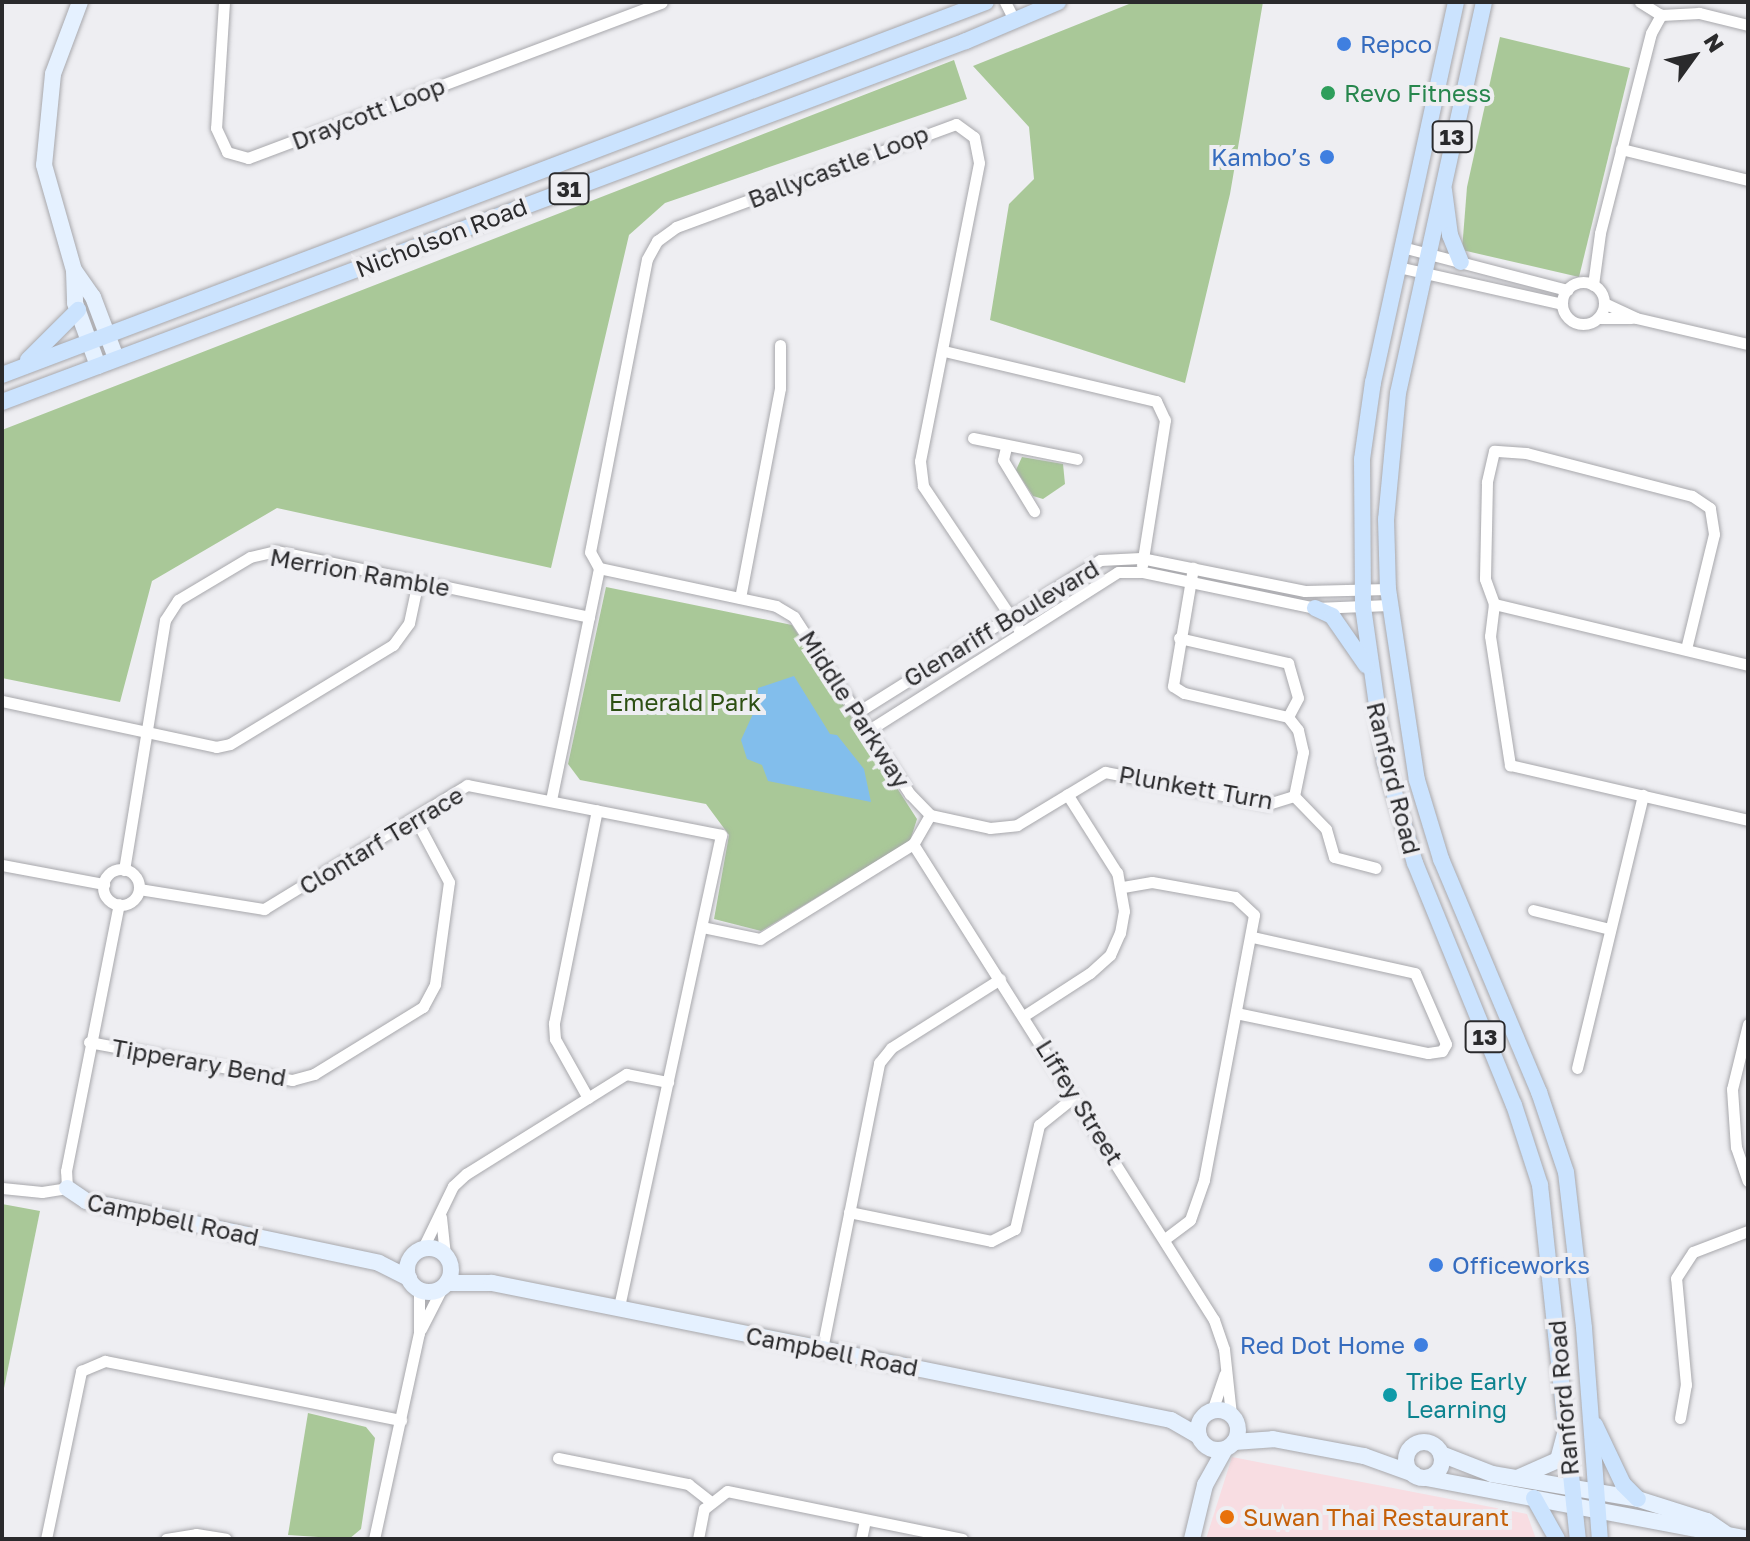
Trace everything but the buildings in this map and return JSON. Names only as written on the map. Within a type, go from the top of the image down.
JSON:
[{"type":"main road","points":[[941,19],[961,2]]},
{"type":"main road","name":"Nicholson Road","points":[[8,372],[986,2]]},
{"type":"main road","name":"Nicholson Road","points":[[2,402],[1021,12],[1058,2]]},
{"type":"main road","name":"Ranford Road","points":[[1484,2],[1398,393],[1386,519],[1389,597],[1417,780],[1441,859],[1539,1092],[1566,1172],[1600,1539]]},
{"type":"main road","name":"Ranford Road","points":[[1453,7],[1402,247],[1362,459],[1362,599],[1369,669],[1385,762],[1429,907],[1535,1162],[1544,1205],[1578,1539]]},
{"type":"main road","points":[[1443,180],[1450,235],[1461,262]]},
{"type":"main road","points":[[8,372],[45,346],[78,310]]},
{"type":"main road","points":[[1315,608],[1332,616],[1369,669]]},
{"type":"main road","points":[[1589,1413],[1623,1484],[1638,1499]]},
{"type":"main road","points":[[1534,1498],[1557,1539]]},
{"type":"street","name":"Draycott Loop","points":[[224,2],[216,128],[227,152],[248,158],[655,3]]},
{"type":"street","points":[[1005,2],[1021,12]]},
{"type":"street","points":[[1640,2],[1661,15],[1699,13],[1748,25]]},
{"type":"street","points":[[82,4],[53,74],[43,144],[49,196],[74,270],[78,310],[98,366]]},
{"type":"street","points":[[1661,15],[1621,149],[1595,254],[1593,285],[1604,303],[1636,318],[1748,344]]},
{"type":"street","name":"Ballycastle Loop","points":[[599,568],[590,552],[647,259],[657,241],[676,227],[944,126],[966,128],[974,137],[979,163],[920,461],[923,486],[1020,631]]},
{"type":"street","points":[[1621,149],[1748,180]]},
{"type":"street","points":[[1402,247],[1567,290]]},
{"type":"street","points":[[1562,304],[1567,290],[1578,283],[1595,254]]},
{"type":"street","points":[[1398,267],[1562,304],[1572,322],[1586,324],[1598,318],[1636,318]]},
{"type":"street","points":[[74,270],[93,297],[116,358]]},
{"type":"street","points":[[1578,283],[1593,285]]},
{"type":"street","points":[[1598,318],[1604,303]]},
{"type":"street","points":[[740,598],[780,388],[780,345]]},
{"type":"street","points":[[944,351],[1156,401],[1165,420],[1141,558],[1143,572]]},
{"type":"street","points":[[973,438],[1077,459]]},
{"type":"street","points":[[1006,447],[1003,460],[1034,511]]},
{"type":"street","points":[[1686,649],[1714,534],[1710,508],[1692,496],[1526,453],[1494,451],[1487,482],[1485,579],[1494,604],[1490,636],[1510,765],[1748,820]]},
{"type":"street","name":"Merrion Ramble","points":[[124,870],[144,730],[170,610],[250,557],[276,551],[589,617]]},
{"type":"street","name":"Glenariff Boulevard","points":[[858,712],[1100,560],[1141,558],[1305,591],[1362,599]]},
{"type":"street","points":[[551,800],[599,568]]},
{"type":"street","name":"Middle Parkway","points":[[599,568],[740,598],[794,617],[910,794],[930,815]]},
{"type":"street","points":[[1179,638],[1288,663],[1298,698],[1288,717],[1179,691],[1171,679],[1179,638],[1191,582],[1193,568]]},
{"type":"street","name":"Glenariff Boulevard","points":[[869,730],[1095,583],[1118,572],[1143,572],[1315,608],[1389,597]]},
{"type":"street","points":[[2,701],[216,747],[245,737],[393,645],[409,623],[418,581]]},
{"type":"street","points":[[1494,604],[1748,665]]},
{"type":"street","name":"Plunkett Turn","points":[[930,815],[1006,828],[1105,772],[1268,804],[1294,796],[1303,752],[1298,730],[1288,717]]},
{"type":"street","name":"Clontarf Terrace","points":[[139,889],[264,909],[467,785],[721,835],[702,927]]},
{"type":"street","points":[[1025,1015],[1110,955],[1120,933],[1123,887],[1067,794]]},
{"type":"street","points":[[1577,1068],[1643,795]]},
{"type":"street","points":[[1294,796],[1326,829],[1334,857],[1376,868]]},
{"type":"street","points":[[588,1098],[555,1039],[554,1023],[597,810]]},
{"type":"street","points":[[619,1308],[702,927],[760,939],[913,844],[930,815]]},
{"type":"street","name":"Tipperary Bend","points":[[89,1042],[292,1080],[314,1074],[423,1007],[435,984],[449,882],[415,818]]},
{"type":"street","name":"Liffey Street","points":[[913,844],[1025,1015],[1214,1320],[1233,1417]]},
{"type":"street","points":[[2,865],[104,884]]},
{"type":"street","points":[[124,870],[134,874],[139,889],[132,901],[119,904],[107,898],[104,884],[111,872],[124,870]]},
{"type":"street","points":[[1123,887],[1152,882],[1235,897],[1254,915],[1195,1211],[1165,1239]]},
{"type":"street","name":"Campbell Road","points":[[119,904],[89,1042],[67,1188],[86,1201],[379,1263],[414,1284],[492,1283],[1171,1420],[1202,1440],[1230,1446],[1273,1439]]},
{"type":"street","points":[[1533,910],[1610,929]]},
{"type":"street","points":[[1236,1013],[1428,1053],[1442,1051],[1446,1044],[1415,973],[1252,937]]},
{"type":"street","points":[[822,1349],[879,1063],[891,1048],[1000,979]]},
{"type":"street","points":[[1748,1024],[1732,1089],[1736,1147],[1748,1181]]},
{"type":"street","points":[[419,1333],[414,1284],[417,1253],[441,1216],[453,1186],[466,1174],[626,1074],[668,1082]]},
{"type":"street","points":[[849,1212],[991,1241],[1015,1229],[1039,1125],[1075,1096]]},
{"type":"street","points":[[2,1188],[67,1188]]},
{"type":"street","points":[[374,1539],[419,1333],[444,1286],[447,1258],[441,1216]]},
{"type":"street","points":[[1680,1418],[1686,1385],[1676,1278],[1693,1252],[1748,1231]]},
{"type":"street","name":"Campbell Road","points":[[379,1263],[417,1253],[447,1258],[492,1283]]},
{"type":"street","points":[[46,1539],[81,1371],[105,1361],[401,1420]]},
{"type":"street","points":[[1192,1539],[1205,1485],[1202,1440],[1226,1369]]},
{"type":"street","name":"Campbell Road","points":[[1171,1420],[1209,1413],[1233,1417],[1273,1439],[1364,1456],[1420,1476],[1534,1498],[1596,1501],[1748,1539]]},
{"type":"street","points":[[1205,1485],[1230,1446],[1233,1417]]},
{"type":"street","points":[[1511,1479],[1538,1473],[1558,1460],[1566,1430]]},
{"type":"street","points":[[1428,1443],[1441,1454],[1438,1472],[1420,1476],[1407,1464],[1412,1448],[1428,1443]]},
{"type":"street","name":"Campbell Road","points":[[1364,1456],[1412,1448]]},
{"type":"street","name":"Campbell Road","points":[[1441,1454],[1572,1498]]},
{"type":"street","points":[[558,1458],[688,1484],[710,1501]]},
{"type":"street","points":[[698,1539],[710,1501],[727,1491],[962,1539]]},
{"type":"street","name":"Campbell Road","points":[[1596,1501],[1638,1499],[1707,1521],[1726,1534]]},
{"type":"street","points":[[861,1539],[865,1520]]},
{"type":"street","points":[[166,1539],[196,1534],[226,1539]]},
{"type":"shaded area","points":[[1232,1457],[1527,1514],[1536,1539],[1206,1539]]},
{"type":"green space","points":[[1134,2],[1263,2],[1230,194],[1185,383],[990,320],[1009,204],[1034,179],[1029,127],[973,66]]},
{"type":"green space","points":[[1500,37],[1630,68],[1579,277],[1462,250],[1467,187]]},
{"type":"green space","points":[[954,60],[967,99],[665,203],[629,235],[551,568],[277,508],[152,581],[120,702],[2,678],[2,430]]},
{"type":"green space","points":[[1022,457],[1063,464],[1065,484],[1043,499],[1033,496],[1016,470]]},
{"type":"green space","name":"Emerald Park","points":[[606,587],[792,625],[917,819],[910,841],[761,931],[714,919],[729,835],[706,804],[580,780],[568,764]]},
{"type":"green space","points":[[2,1204],[40,1211],[2,1398]]},
{"type":"green space","points":[[308,1413],[366,1427],[375,1438],[361,1529],[349,1539],[288,1535]]},
{"type":"water","points":[[794,676],[830,734],[837,735],[864,769],[871,802],[768,781],[762,765],[747,759],[741,740],[757,705],[758,688]]},
{"type":"place","name":"Repco","points":[[1344,44]]},
{"type":"place","name":"Revo Fitness","points":[[1328,93]]},
{"type":"place","name":"Kambo’s","points":[[1327,157]]},
{"type":"place","name":"Officeworks","points":[[1436,1265]]},
{"type":"place","name":"Red Dot Home","points":[[1421,1345]]},
{"type":"place","name":"Tribe Early Learning","points":[[1390,1395]]},
{"type":"place","name":"Suwan Thai Restaurant","points":[[1227,1517]]}]
